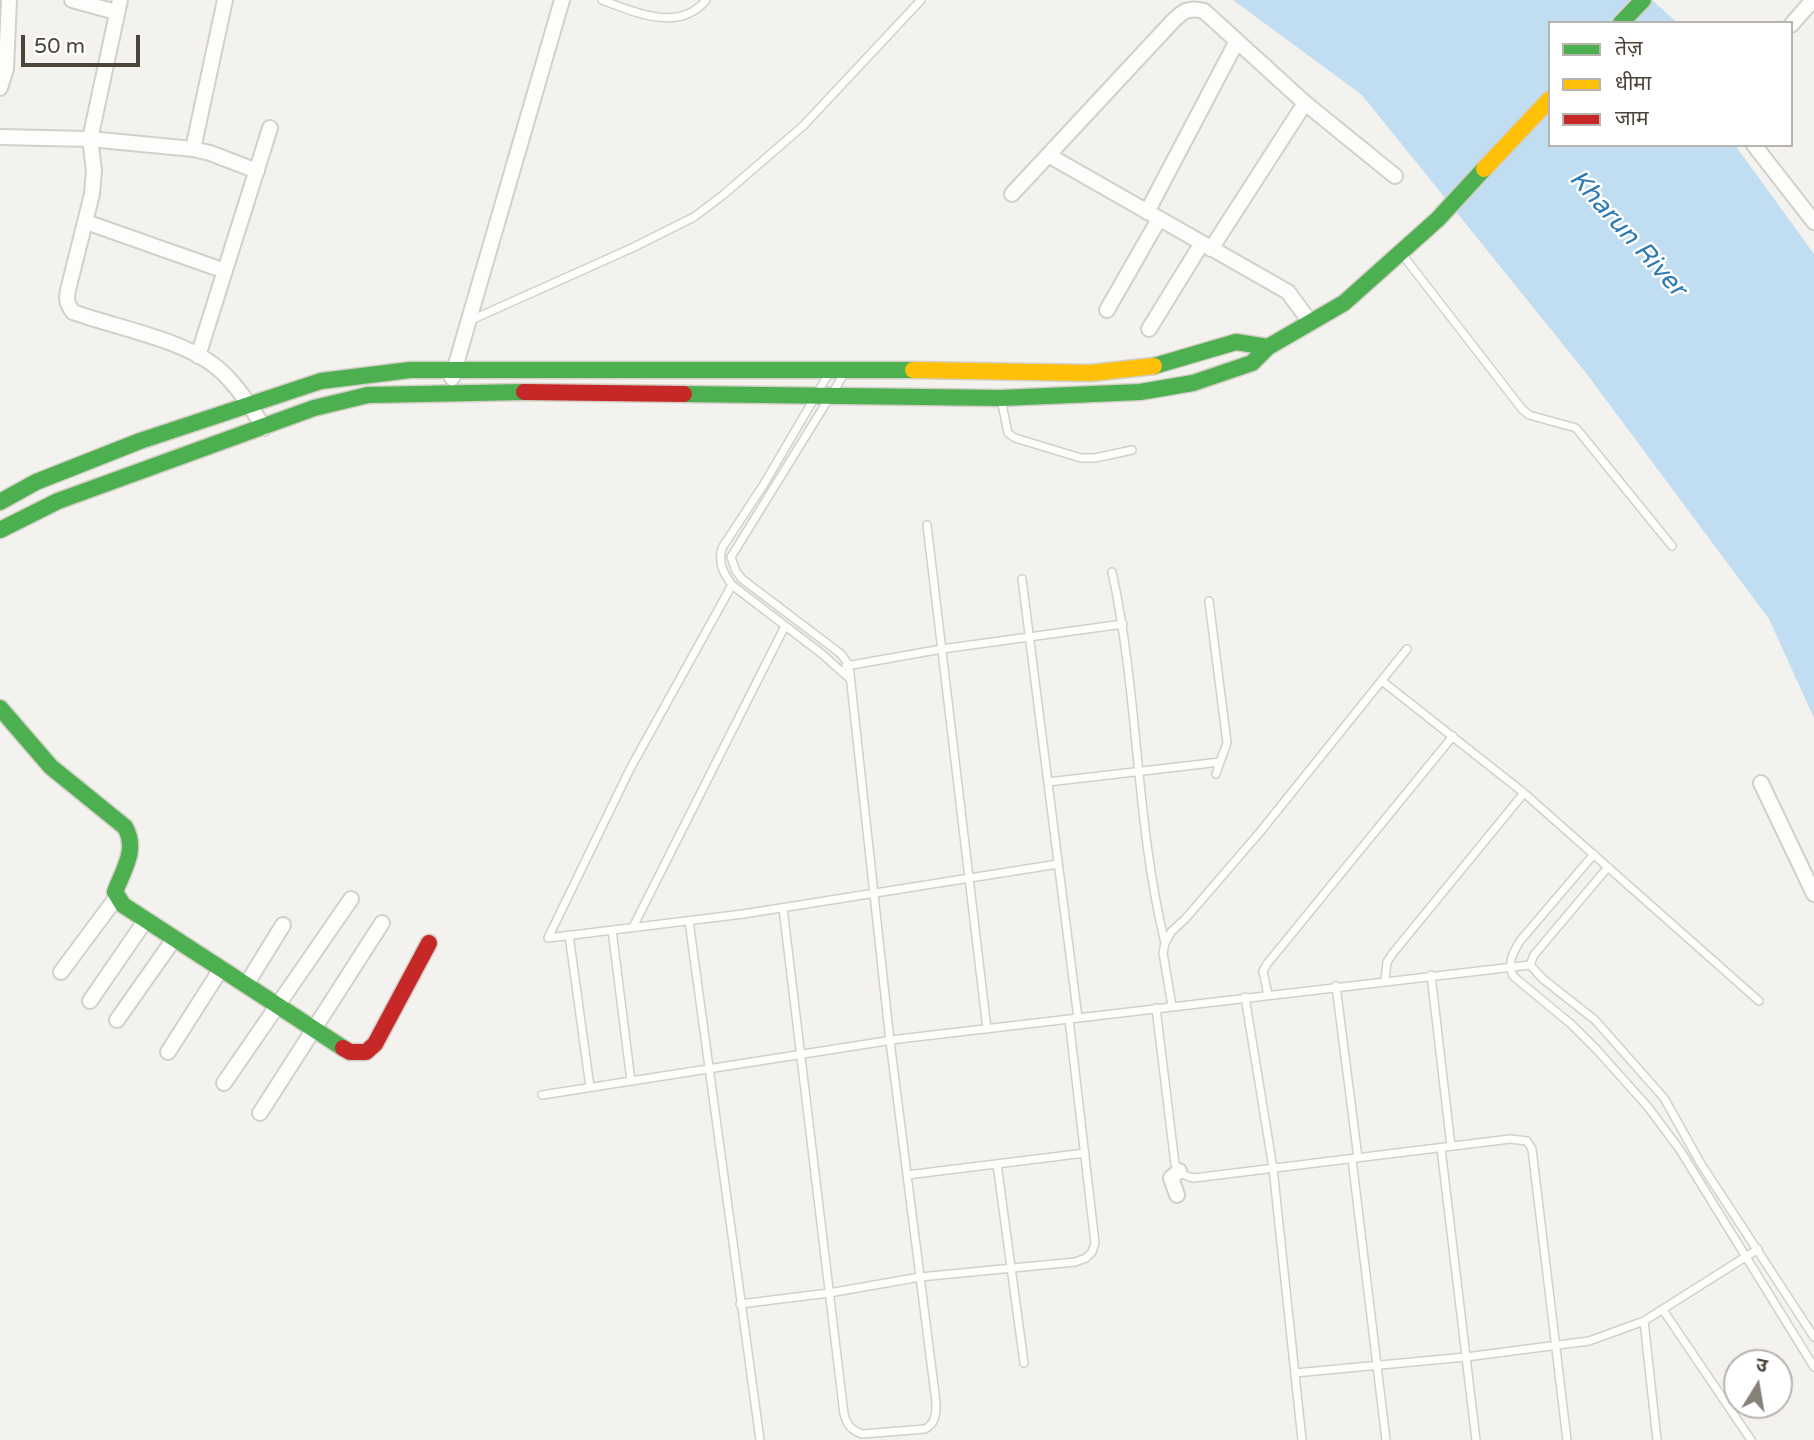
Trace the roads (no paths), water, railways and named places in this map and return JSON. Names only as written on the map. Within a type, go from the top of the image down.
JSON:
[{"type":"street","points":[[0,88],[5,69],[9,0]]},
{"type":"street","points":[[72,0],[118,6],[90,139],[94,170],[86,222],[66,300],[73,312],[170,343],[221,370],[249,404],[264,428]]},
{"type":"street","points":[[193,149],[225,0]]},
{"type":"street","points":[[448,394],[562,0]]},
{"type":"street","points":[[1623,21],[1643,0]]},
{"type":"street","points":[[1793,24],[1813,0]]},
{"type":"street","points":[[1012,194],[1183,11],[1192,8],[1204,10],[1305,103],[1395,176]]},
{"type":"street","points":[[1107,310],[1237,41]]},
{"type":"street","points":[[0,530],[58,501],[128,474],[264,428],[314,408],[368,396],[506,392],[1000,398],[1140,392],[1193,383],[1252,363],[1268,347],[1344,303],[1438,219],[1548,101]]},
{"type":"street","points":[[1149,329],[1305,103]]},
{"type":"street","points":[[198,356],[270,128]]},
{"type":"street","points":[[0,137],[90,139],[193,149],[257,171]]},
{"type":"street","points":[[1756,147],[1814,222]]},
{"type":"street","points":[[1048,155],[1287,292],[1310,322]]},
{"type":"street","points":[[86,222],[225,271]]},
{"type":"street","points":[[0,502],[36,482],[88,461],[249,404],[321,381],[410,370],[1091,373],[1158,366],[1236,342],[1268,347]]},
{"type":"street","points":[[1136,369],[1140,392]]},
{"type":"street","points":[[0,708],[27,743],[58,774],[107,811],[127,830],[131,839],[131,852],[115,892],[116,898],[145,920],[350,1052],[366,1052],[375,1044],[429,943]]},
{"type":"street","points":[[1761,783],[1814,894]]},
{"type":"street","points":[[61,972],[116,898]]},
{"type":"street","points":[[224,1083],[351,899]]},
{"type":"street","points":[[90,1001],[145,920]]},
{"type":"street","points":[[260,1113],[382,923]]},
{"type":"street","points":[[246,985],[283,925]]},
{"type":"street","points":[[117,1020],[174,939]]},
{"type":"street","points":[[168,1052],[221,969]]},
{"type":"street","points":[[1177,1195],[1171,1178],[1178,1171]]},
{"type":"lane","points":[[603,0],[662,19],[685,15],[706,0]]},
{"type":"lane","points":[[468,321],[694,218],[803,126],[921,0]]},
{"type":"lane","points":[[1401,253],[1522,409],[1529,415],[1576,428],[1672,546]]},
{"type":"lane","points":[[783,908],[846,1424],[862,1434],[925,1429],[932,1425],[936,1416],[936,1402],[890,1041],[876,893],[849,665],[841,654],[742,579],[731,557],[838,370]]},
{"type":"lane","points":[[838,370],[719,556],[721,566],[732,585],[850,679]]},
{"type":"lane","points":[[1000,398],[1008,433],[1015,438],[1081,458],[1095,458],[1132,450]]},
{"type":"lane","points":[[927,525],[987,1028]]},
{"type":"lane","points":[[1112,572],[1124,624],[1151,877],[1165,943],[1163,964],[1172,1006]]},
{"type":"lane","points":[[740,1304],[829,1293],[920,1277],[1075,1262],[1086,1258],[1092,1252],[1095,1242],[1058,863],[1022,579]]},
{"type":"lane","points":[[732,585],[624,780],[548,938],[783,908],[1058,863]]},
{"type":"lane","points":[[1209,601],[1227,743],[1216,774]]},
{"type":"lane","points":[[839,668],[942,649],[1124,624]]},
{"type":"lane","points":[[634,927],[785,626]]},
{"type":"lane","points":[[1165,943],[1171,932],[1260,832],[1407,649]]},
{"type":"lane","points":[[1382,681],[1524,793],[1759,1001]]},
{"type":"lane","points":[[1268,995],[1263,971],[1267,964],[1453,736]]},
{"type":"lane","points":[[1048,782],[1138,770],[1215,764],[1220,761]]},
{"type":"lane","points":[[1385,980],[1387,962],[1393,953],[1524,793]]},
{"type":"lane","points":[[1594,854],[1520,941],[1511,957],[1513,976],[1521,985],[1551,1005],[1589,1041],[1648,1107],[1680,1150],[1814,1367]]},
{"type":"lane","points":[[1530,965],[1534,955],[1608,867]]},
{"type":"lane","points":[[690,921],[760,1440]]},
{"type":"lane","points":[[612,930],[631,1081]]},
{"type":"lane","points":[[569,935],[590,1087]]},
{"type":"lane","points":[[542,1094],[987,1028],[1530,965],[1595,1020],[1664,1097],[1700,1164],[1814,1337]]},
{"type":"lane","points":[[1431,975],[1451,1146]]},
{"type":"lane","points":[[1336,986],[1386,1440]]},
{"type":"lane","points":[[1245,997],[1273,1168],[1302,1440]]},
{"type":"lane","points":[[1156,1008],[1175,1164],[1178,1171],[1185,1176],[1194,1178],[1451,1146],[1520,1139],[1527,1141],[1532,1149],[1567,1440]]},
{"type":"lane","points":[[1441,1148],[1476,1440]]},
{"type":"lane","points":[[907,1175],[1085,1153]]},
{"type":"lane","points":[[997,1164],[1024,1363]]},
{"type":"lane","points":[[1295,1373],[1466,1357],[1556,1346],[1607,1336],[1644,1321],[1758,1249]]},
{"type":"lane","points":[[1663,1310],[1751,1440]]},
{"type":"lane","points":[[1644,1321],[1657,1440]]},
{"type":"water","name":"Kharun River","points":[[1233,0],[1652,0],[1676,21],[1548,21],[1548,147],[1736,147],[1814,254],[1814,718],[1769,619],[1586,373],[1362,95]]}]
